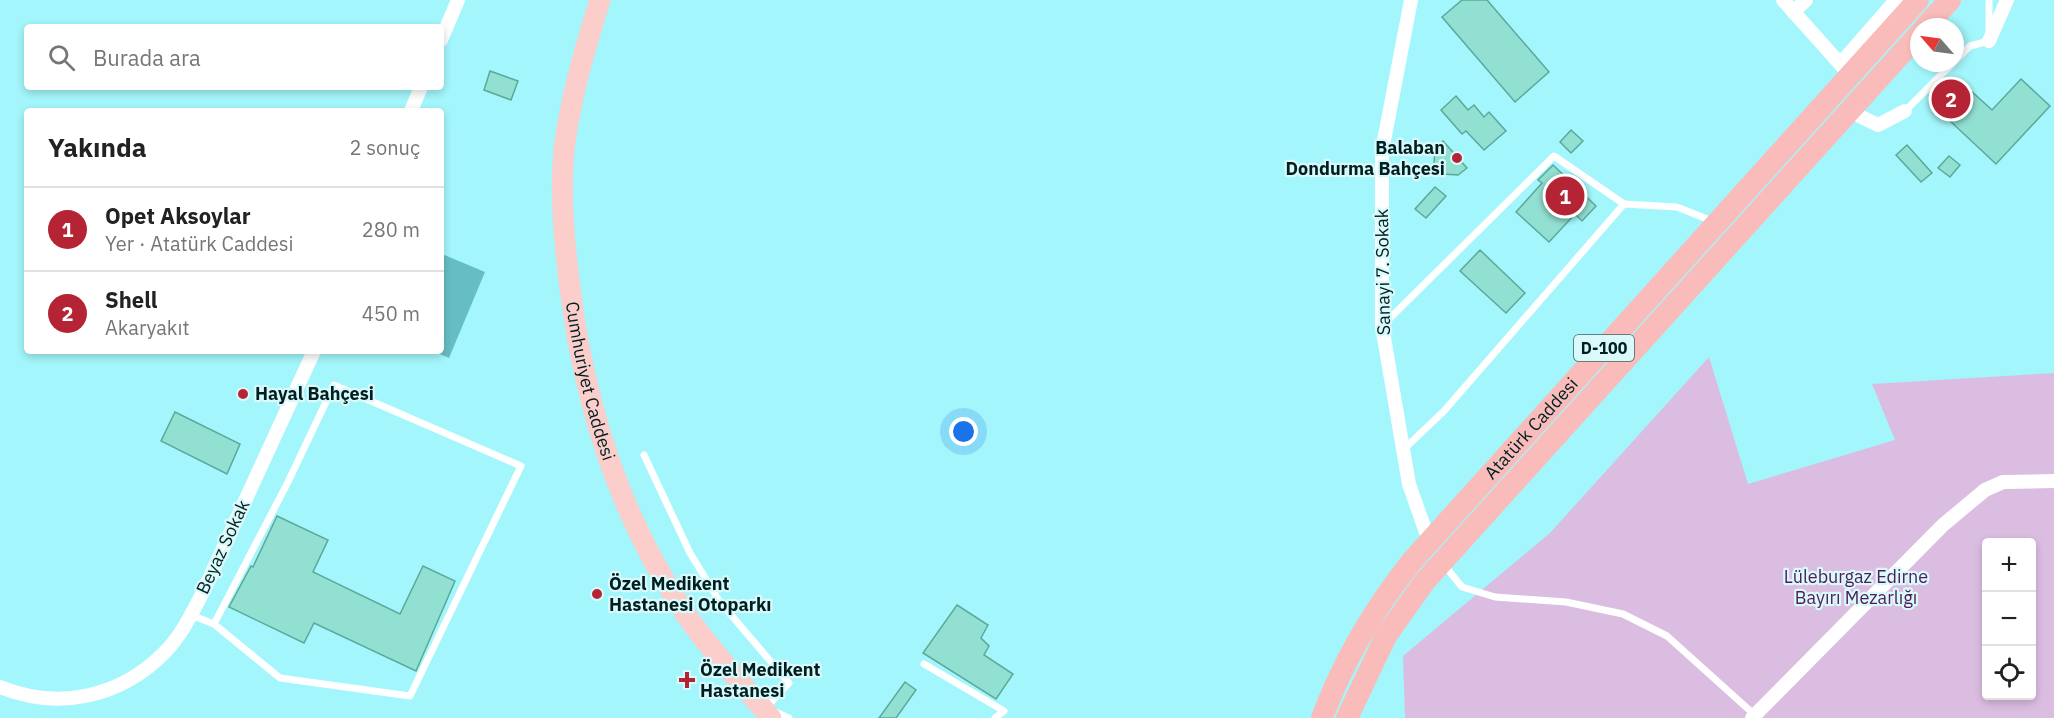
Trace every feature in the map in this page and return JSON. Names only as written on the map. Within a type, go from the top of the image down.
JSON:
[{"type":"highway","name":"Atatürk Caddesi","points":[[1322,718],[1340,676],[1372,616],[1390,589],[1429,541],[1717,223],[1845,70],[1918,0]]},
{"type":"highway","points":[[1933,18],[1950,0]]},
{"type":"highway","name":"Atatürk Caddesi","points":[[1347,718],[1386,636],[1441,562],[1910,44]]},
{"type":"main road","name":"Cumhuriyet Caddesi","points":[[600,0],[576,79],[570,112],[562,193],[563,229],[574,320],[589,397],[598,430],[622,494],[671,592],[706,640],[768,714]]},
{"type":"street","points":[[444,33],[458,0]]},
{"type":"street","name":"Sanayi 7. Sokak","points":[[1411,0],[1382,151],[1382,326],[1408,484],[1429,541]]},
{"type":"street","points":[[1783,0],[1845,70],[1896,0]]},
{"type":"street","points":[[1793,12],[1806,0]]},
{"type":"street","points":[[1989,41],[2007,0]]},
{"type":"street","points":[[412,108],[420,90]]},
{"type":"street","points":[[1849,111],[1878,125],[1905,111]]},
{"type":"street","name":"Beyaz Sokak","points":[[0,687],[20,696],[52,701],[82,698],[119,687],[139,674],[166,651],[190,615],[313,354]]},
{"type":"street","points":[[1755,717],[1943,525],[1985,490],[2003,482],[2054,481]]},
{"type":"lane","points":[[1964,52],[1970,46],[1989,41],[1989,0]]},
{"type":"lane","points":[[1905,111],[1944,72]]},
{"type":"lane","points":[[1382,326],[1554,156],[1624,204],[1677,207],[1717,223]]},
{"type":"lane","points":[[1402,450],[1444,411],[1624,204]]},
{"type":"lane","points":[[190,615],[214,624],[280,678],[410,696],[521,466],[334,384],[288,482],[214,624]]},
{"type":"lane","points":[[644,455],[690,553],[720,602],[789,683],[768,714]]},
{"type":"lane","points":[[1441,562],[1462,587],[1495,597],[1566,602],[1623,614],[1667,636],[1755,717]]},
{"type":"lane","points":[[924,664],[1004,711],[995,718]]},
{"type":"lane","points":[[768,714],[780,713],[789,718]]},
{"type":"green space","name":"Lüleburgaz Edirne Bayırı Mezarlığı","points":[[1709,357],[1748,484],[1895,440],[1872,384],[2054,373],[2054,718],[1405,718],[1403,656],[1550,533]]},
{"type":"water","points":[[444,255],[485,272],[449,358],[440,354],[444,354]]},
{"type":"building","points":[[1462,0],[1487,0],[1549,72],[1515,102],[1442,17]]},
{"type":"building","points":[[490,71],[518,81],[511,100],[484,90]]},
{"type":"building","points":[[1958,79],[1992,110],[2021,79],[2050,106],[1996,164],[1933,105]]},
{"type":"building","points":[[1456,96],[1468,110],[1474,105],[1484,117],[1489,112],[1506,131],[1484,150],[1466,131],[1462,134],[1441,110]]},
{"type":"building","points":[[1571,130],[1583,141],[1571,153],[1560,142]]},
{"type":"building","points":[[1443,141],[1467,168],[1458,175],[1443,174],[1434,163],[1435,149]]},
{"type":"building","points":[[1907,145],[1932,173],[1921,182],[1896,155]]},
{"type":"building","points":[[1949,156],[1960,165],[1950,177],[1938,168]]},
{"type":"building","points":[[1553,165],[1596,206],[1582,221],[1575,214],[1549,242],[1516,212],[1542,183],[1538,180]]},
{"type":"building","points":[[1435,187],[1446,196],[1426,218],[1415,209]]},
{"type":"building","points":[[1480,250],[1525,293],[1506,313],[1460,271]]},
{"type":"building","points":[[175,412],[240,444],[227,474],[161,441]]},
{"type":"building","points":[[277,516],[328,540],[313,572],[400,614],[423,566],[455,581],[416,671],[314,623],[304,643],[229,607],[251,566],[253,567]]},
{"type":"building","points":[[957,605],[988,625],[981,638],[989,646],[984,655],[1013,674],[996,699],[923,653]]},
{"type":"building","points":[[905,682],[916,690],[896,718],[879,718]]},
{"type":"place","name":"Shell","points":[[1951,99]]},
{"type":"place","name":"Balaban Dondurma Bahçesi","points":[[1457,158]]},
{"type":"place","name":"Opet Aksoylar","points":[[1565,196]]},
{"type":"place","name":"Hayal Bahçesi","points":[[243,394]]},
{"type":"place","name":"Özel Medikent Hastanesi Otoparkı","points":[[597,594]]},
{"type":"place","name":"Özel Medikent Hastanesi","points":[[687,680]]}]
